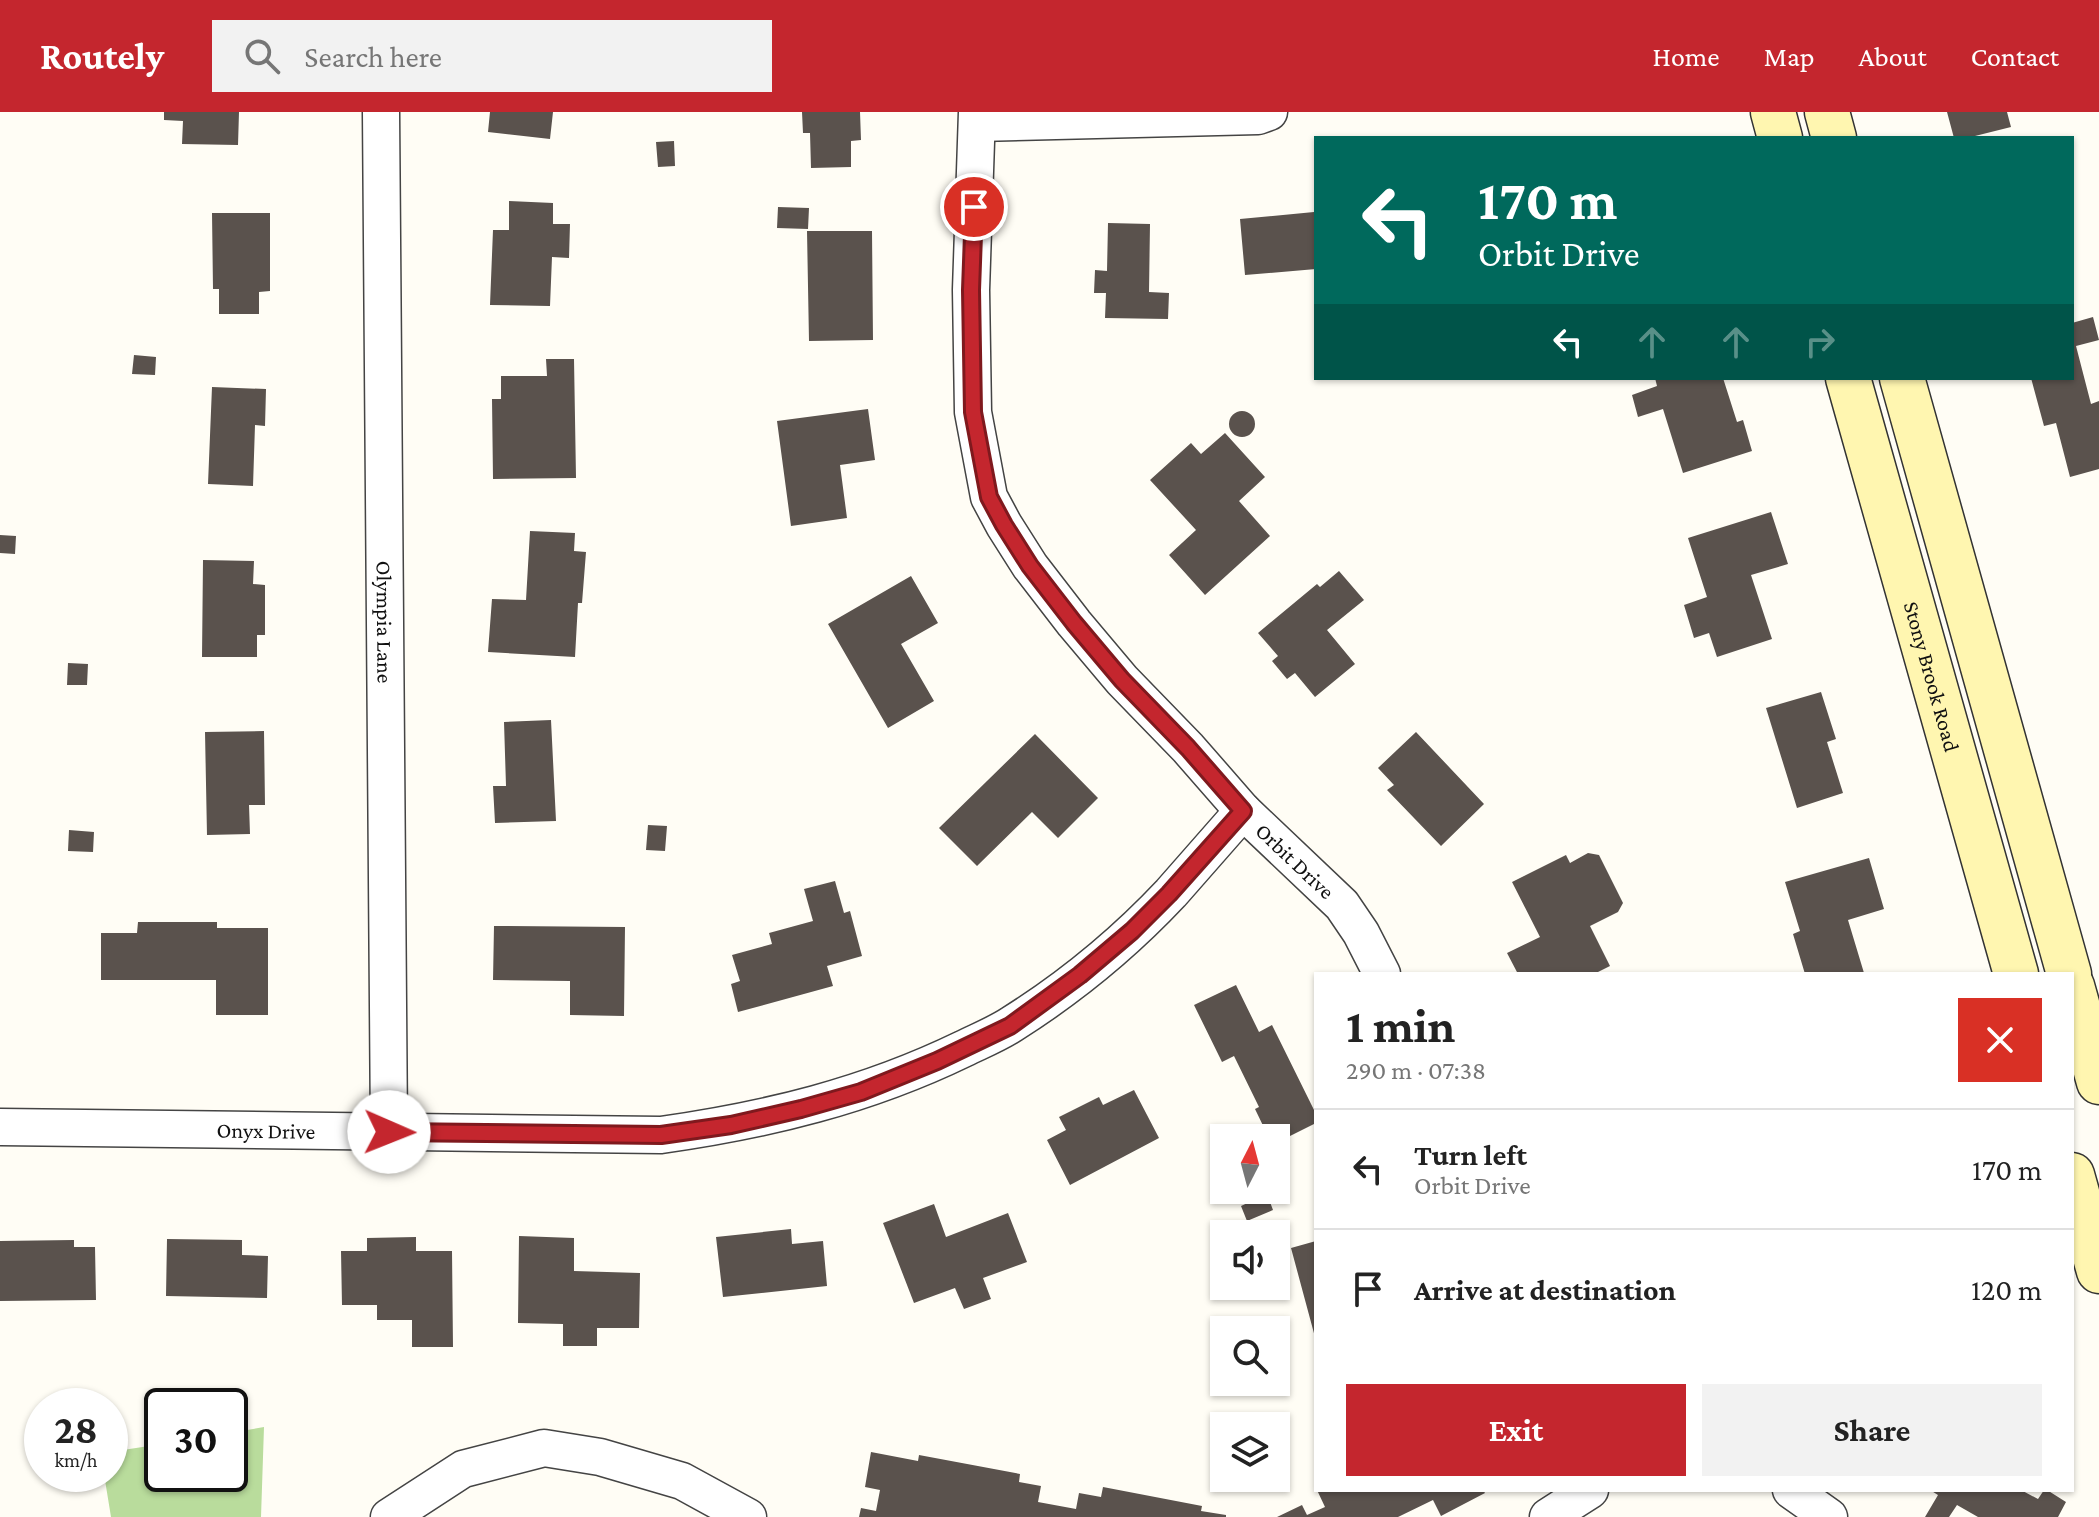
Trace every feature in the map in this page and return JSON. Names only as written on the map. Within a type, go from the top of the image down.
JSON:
[{"type":"main road","points":[[1773,112],[1779,136]]},
{"type":"main road","points":[[1827,112],[1833,136]]},
{"type":"main road","name":"Stony Brook Road","points":[[1849,380],[2015,972]]},
{"type":"main road","points":[[1903,380],[2068,972]]},
{"type":"main road","points":[[1951,745],[2000,730]]},
{"type":"main road","points":[[2074,993],[2099,1082]]},
{"type":"main road","points":[[2074,1182],[2099,1271]]},
{"type":"street","name":"Olympia Lane","points":[[381,112],[389,1132]]},
{"type":"street","points":[[978,118],[1188,119],[1258,116],[1269,112]]},
{"type":"street","name":"Orbit Drive","points":[[978,118],[971,290],[973,412],[989,497],[1030,566],[1074,623],[1122,680],[1243,811],[1342,905],[1381,972]]},
{"type":"street","name":"Onyx Drive","points":[[0,1127],[661,1135],[731,1125],[801,1109],[861,1092],[937,1061],[1010,1026],[1080,975],[1132,931],[1243,811]]},
{"type":"street","points":[[389,1517],[463,1469],[544,1448],[600,1457],[682,1481],[748,1517]]},
{"type":"street","points":[[1548,1517],[1587,1492]]},
{"type":"street","points":[[1794,1492],[1829,1517]]},
{"type":"green space","points":[[264,1427],[261,1517],[111,1517],[107,1492],[128,1492],[128,1449],[144,1447],[144,1492],[248,1492],[248,1430]]},
{"type":"building","points":[[164,112],[239,112],[238,145],[182,144],[183,121],[164,120]]},
{"type":"building","points":[[490,112],[553,112],[550,139],[488,132]]},
{"type":"building","points":[[802,112],[860,112],[861,140],[851,141],[851,167],[811,168],[810,133],[803,133]]},
{"type":"building","points":[[1947,112],[2007,112],[2011,127],[1975,136],[1953,136]]},
{"type":"building","points":[[674,141],[675,166],[658,167],[656,142]]},
{"type":"building","points":[[509,201],[553,203],[553,224],[570,224],[569,258],[552,257],[550,306],[490,305],[493,230],[509,230]]},
{"type":"building","points":[[778,207],[809,208],[808,229],[777,228]]},
{"type":"building","points":[[1314,212],[1314,269],[1245,275],[1240,219]]},
{"type":"building","points":[[212,213],[270,213],[270,291],[259,292],[259,314],[219,314],[219,289],[213,289]]},
{"type":"building","points":[[1108,223],[1150,224],[1149,292],[1169,293],[1168,319],[1105,318],[1106,293],[1094,293],[1095,270],[1107,271]]},
{"type":"building","points":[[807,231],[872,231],[873,340],[809,341]]},
{"type":"building","points":[[2093,317],[2099,340],[2076,346],[2091,404],[2099,401],[2099,469],[2070,477],[2056,423],[2044,426],[2032,380],[2074,380],[2074,322]]},
{"type":"building","points":[[134,355],[156,357],[155,375],[132,374]]},
{"type":"building","points":[[546,359],[574,359],[576,478],[493,479],[492,399],[501,399],[501,376],[547,376]]},
{"type":"building","points":[[1656,380],[1724,380],[1737,422],[1743,420],[1752,451],[1683,473],[1663,409],[1638,417],[1632,395],[1657,386]]},
{"type":"building","points":[[212,387],[266,389],[265,426],[255,425],[253,486],[208,484]]},
{"type":"building","points":[[868,409],[875,460],[840,465],[847,518],[791,526],[777,421]]},
{"type":"building","points":[[1242,411],[1251,415],[1255,424],[1251,433],[1242,437],[1233,433],[1229,424],[1233,415]]},
{"type":"building","points":[[1225,433],[1265,477],[1239,501],[1270,536],[1205,595],[1169,555],[1196,530],[1150,480],[1191,443],[1201,454]]},
{"type":"building","points":[[1771,512],[1788,564],[1751,575],[1772,639],[1717,657],[1709,633],[1694,638],[1684,605],[1707,597],[1688,538]]},
{"type":"building","points":[[530,531],[575,533],[574,551],[586,552],[582,603],[578,603],[575,657],[488,652],[492,599],[526,600]]},
{"type":"building","points":[[0,535],[16,536],[15,554],[0,553]]},
{"type":"building","points":[[203,560],[254,561],[253,584],[265,585],[265,635],[257,635],[257,657],[202,657]]},
{"type":"building","points":[[1339,571],[1364,600],[1327,630],[1355,664],[1315,697],[1295,673],[1287,679],[1272,661],[1278,656],[1258,633],[1317,584],[1320,587]]},
{"type":"building","points":[[911,576],[938,623],[901,644],[934,701],[888,728],[828,624]]},
{"type":"building","points":[[68,663],[88,664],[87,685],[67,685]]},
{"type":"building","points":[[1821,692],[1836,739],[1827,742],[1843,793],[1797,808],[1766,708]]},
{"type":"building","points":[[551,720],[556,821],[495,823],[493,786],[506,786],[504,722]]},
{"type":"building","points":[[264,731],[265,805],[249,805],[250,834],[207,835],[205,732]]},
{"type":"building","points":[[1416,732],[1484,804],[1441,846],[1387,790],[1394,785],[1378,768]]},
{"type":"building","points":[[1035,734],[1098,798],[1058,838],[1032,812],[977,866],[939,828]]},
{"type":"building","points":[[648,825],[667,826],[665,851],[646,850]]},
{"type":"building","points":[[69,830],[94,832],[93,852],[68,851]]},
{"type":"building","points":[[1588,853],[1599,855],[1623,903],[1618,912],[1590,926],[1610,966],[1598,972],[1517,972],[1507,953],[1540,937],[1512,882],[1566,855],[1570,863]]},
{"type":"building","points":[[1869,858],[1884,909],[1848,920],[1864,972],[1804,972],[1793,934],[1800,931],[1785,882]]},
{"type":"building","points":[[835,881],[844,913],[850,911],[862,956],[827,966],[833,986],[738,1012],[731,984],[740,981],[732,955],[772,944],[769,933],[813,921],[804,889]]},
{"type":"building","points":[[138,922],[217,922],[217,928],[268,928],[268,1015],[216,1015],[216,980],[101,980],[101,933],[137,933]]},
{"type":"building","points":[[494,926],[625,927],[624,1016],[570,1015],[570,981],[493,980]]},
{"type":"building","points":[[1236,985],[1259,1032],[1272,1025],[1314,1110],[1314,1124],[1290,1136],[1290,1124],[1262,1124],[1255,1109],[1259,1107],[1234,1056],[1222,1062],[1194,1005]]},
{"type":"building","points":[[1134,1090],[1159,1138],[1070,1185],[1047,1140],[1066,1130],[1059,1117],[1099,1097],[1103,1105]]},
{"type":"building","points":[[934,1204],[946,1237],[1008,1213],[1027,1262],[983,1278],[991,1299],[964,1309],[955,1288],[914,1303],[883,1223]]},
{"type":"building","points":[[1271,1204],[1273,1210],[1247,1220],[1241,1206]]},
{"type":"building","points":[[791,1229],[792,1244],[823,1241],[827,1286],[723,1297],[716,1237]]},
{"type":"building","points":[[519,1236],[574,1238],[574,1271],[640,1273],[639,1328],[597,1328],[597,1346],[563,1346],[563,1324],[518,1323]]},
{"type":"building","points":[[416,1237],[416,1251],[452,1251],[453,1347],[412,1347],[412,1320],[377,1320],[377,1305],[342,1305],[341,1251],[367,1251],[367,1238]]},
{"type":"building","points":[[167,1239],[242,1240],[242,1255],[268,1256],[267,1298],[166,1296]]},
{"type":"building","points":[[74,1240],[74,1247],[95,1247],[96,1300],[0,1301],[0,1241]]},
{"type":"building","points":[[1314,1242],[1314,1333],[1291,1248]]},
{"type":"building","points":[[871,1452],[918,1461],[919,1455],[1020,1474],[1019,1482],[1041,1486],[1038,1502],[1076,1509],[1079,1493],[1101,1497],[1103,1487],[1202,1506],[1201,1511],[1226,1517],[859,1517],[861,1508],[876,1511],[880,1490],[865,1487]]},
{"type":"building","points":[[1318,1492],[1485,1493],[1441,1516],[1433,1500],[1398,1517],[1277,1517],[1302,1505],[1307,1515],[1325,1507]]},
{"type":"building","points":[[1933,1492],[2025,1492],[2038,1499],[2043,1492],[2050,1492],[2066,1502],[2058,1517],[1978,1517],[1957,1505],[1949,1517],[1925,1517],[1938,1495]]},
{"type":"route","points":[[389,1132],[661,1135],[731,1125],[861,1092],[937,1061],[1010,1026],[1080,975],[1132,931],[1169,894],[1243,811],[1122,680],[1074,623],[1030,566],[989,497],[973,412],[971,290],[974,207]]}]
